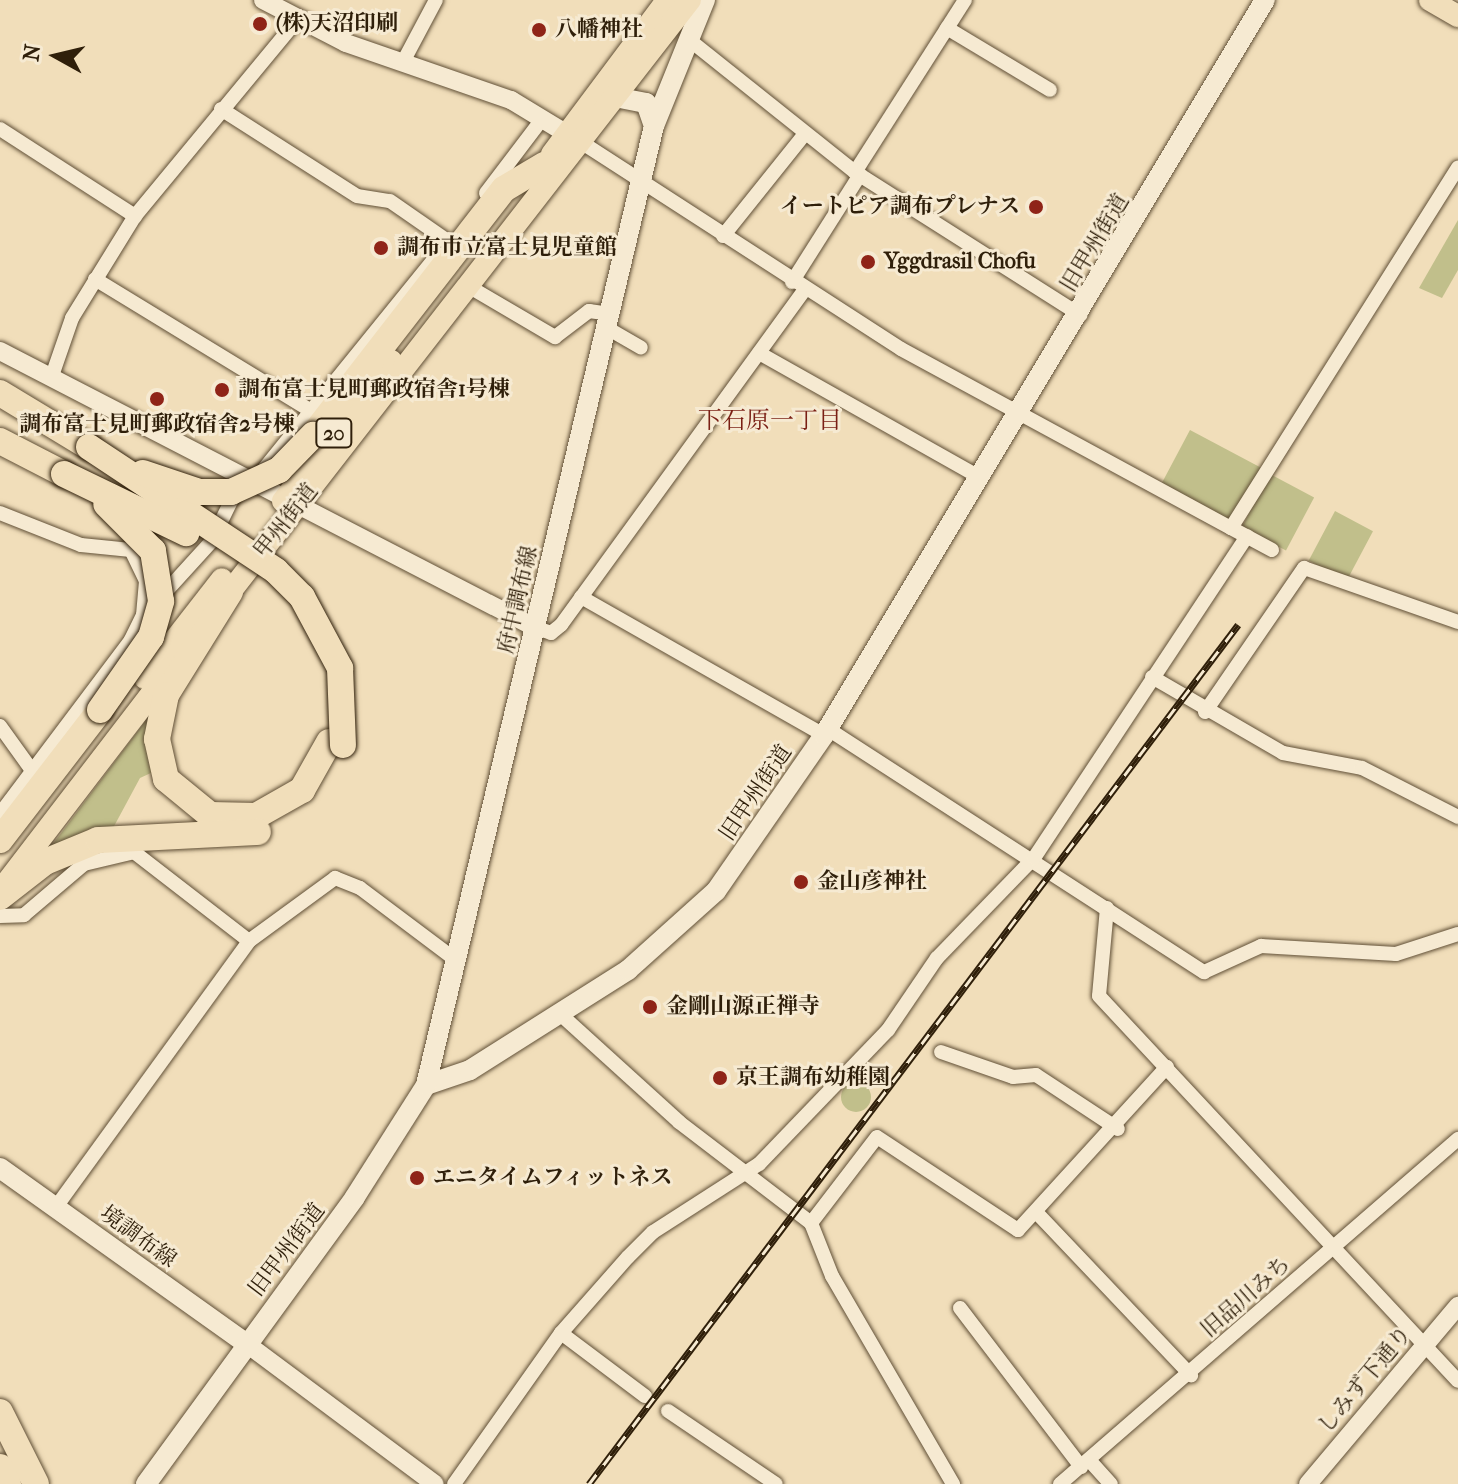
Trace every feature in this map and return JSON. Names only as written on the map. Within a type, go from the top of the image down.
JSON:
[{"type":"highway","points":[[89,447],[199,492],[231,492],[263,481],[313,435],[504,189],[544,165]]},
{"type":"highway","points":[[0,393],[89,447],[276,571],[302,597],[340,668],[336,744],[317,795],[270,829],[98,840],[45,862],[0,897]]},
{"type":"highway","points":[[0,400],[38,418]]},
{"type":"highway","points":[[0,441],[221,552],[281,595],[303,622],[326,671],[336,744],[302,790],[256,816],[210,815],[166,779],[157,739],[166,695],[230,592]]},
{"type":"highway","points":[[0,840],[100,710],[151,637],[161,582],[145,537],[64,474]]},
{"type":"highway","points":[[0,1412],[36,1484]]},
{"type":"highway","points":[[0,1467],[8,1484]]},
{"type":"main road","name":"甲州街道","points":[[0,866],[293,499],[468,286],[574,138],[667,0]]},
{"type":"main road","name":"甲州街道","points":[[0,891],[230,592],[293,499],[544,165],[615,97],[690,0]]},
{"type":"main road","name":"府中調布線","points":[[426,1085],[654,126],[687,38],[705,0]]},
{"type":"main road","name":"旧甲州街道","points":[[146,1484],[355,1197],[426,1085],[470,1070],[658,949],[716,891],[826,732],[1080,315],[1265,0]]},
{"type":"main road","points":[[1430,0],[1458,16]]},
{"type":"main road","points":[[615,97],[646,103],[654,126]]},
{"type":"main road","name":"境調布線","points":[[0,1168],[247,1344]]},
{"type":"street","points":[[263,0],[297,20],[403,62],[476,85],[543,118],[798,286],[1020,413],[1272,550]]},
{"type":"street","points":[[403,62],[436,0]]},
{"type":"street","points":[[0,351],[53,373],[536,628],[551,633],[581,597],[759,353],[857,174],[965,0]]},
{"type":"street","points":[[53,373],[95,279],[135,216],[297,20]]},
{"type":"street","points":[[947,28],[1050,90]]},
{"type":"street","points":[[687,38],[804,135],[857,174],[1080,315]]},
{"type":"street","points":[[221,109],[333,182],[357,196],[390,201],[449,242]]},
{"type":"street","points":[[0,814],[143,617],[211,542],[248,477],[310,410],[449,242],[543,118]]},
{"type":"street","points":[[0,129],[135,216]]},
{"type":"street","points":[[723,236],[804,135]]},
{"type":"street","points":[[1231,528],[1458,168]]},
{"type":"street","points":[[95,279],[310,410]]},
{"type":"street","points":[[468,286],[555,337],[589,311],[609,321],[641,348]]},
{"type":"street","points":[[759,353],[981,478]]},
{"type":"street","points":[[0,513],[81,545],[136,553],[146,581],[143,617]]},
{"type":"street","points":[[454,1484],[561,1333],[653,1232],[748,1169],[888,1030],[937,958],[1034,858],[1247,536]]},
{"type":"street","points":[[1205,712],[1304,568],[1458,622]]},
{"type":"street","points":[[581,597],[826,732],[1034,858],[1204,972],[1261,946],[1396,954],[1458,934]]},
{"type":"street","points":[[1152,677],[1205,712],[1283,753],[1362,768],[1458,817]]},
{"type":"street","points":[[0,726],[33,772]]},
{"type":"street","points":[[0,916],[24,915],[84,864],[134,852],[249,941]]},
{"type":"street","points":[[56,1207],[249,941],[339,878],[456,960]]},
{"type":"street","points":[[1107,908],[1099,996],[1336,1249],[1422,1348],[1458,1381]]},
{"type":"street","points":[[559,1013],[679,1122],[748,1169],[811,1223],[832,1276],[953,1484]]},
{"type":"street","points":[[941,1052],[1013,1077],[1036,1075],[1118,1129]]},
{"type":"street","points":[[811,1223],[877,1137],[1018,1230],[1118,1129],[1167,1067]]},
{"type":"street","name":"旧品川みち","points":[[1060,1484],[1456,1147]]},
{"type":"street","points":[[1037,1213],[1191,1375]]},
{"type":"street","name":"しみず下通り","points":[[1308,1484],[1458,1306]]},
{"type":"street","points":[[960,1308],[1085,1464],[1111,1484]]},
{"type":"street","points":[[561,1333],[645,1396]]},
{"type":"street","points":[[247,1344],[435,1484]]},
{"type":"street","points":[[668,1411],[776,1484]]},
{"type":"shaded area","points":[[1458,220],[1458,270],[1442,298],[1419,288]]},
{"type":"shaded area","points":[[1190,430],[1261,468],[1232,522],[1161,485]]},
{"type":"shaded area","points":[[1270,474],[1314,497],[1286,550],[1242,527]]},
{"type":"shaded area","points":[[1335,511],[1373,531],[1347,581],[1309,560]]},
{"type":"shaded area","points":[[149,716],[153,772],[140,778],[112,830],[50,848]]},
{"type":"shaded area","points":[[856,1082],[862,1083],[870,1091],[870,1103],[862,1111],[856,1112],[850,1111],[842,1103],[841,1097],[842,1091],[850,1083]]},
{"type":"railway","points":[[589,1484],[1238,625]]},
{"type":"place","name":"(株)天沼印刷","points":[[260,24]]},
{"type":"place","name":"八幡神社","points":[[539,30]]},
{"type":"place","name":"イートピア調布プレナス","points":[[1036,207]]},
{"type":"place","name":"調布市立富士見児童館","points":[[381,248]]},
{"type":"place","name":"Yggdrasil Chofu","points":[[868,262]]},
{"type":"place","name":"調布富士見町郵政宿舎1号棟","points":[[222,390]]},
{"type":"place","name":"調布富士見町郵政宿舎2号棟","points":[[157,399]]},
{"type":"place","name":"金山彦神社","points":[[801,882]]},
{"type":"place","name":"金剛山源正禅寺","points":[[650,1007]]},
{"type":"place","name":"京王調布幼稚園","points":[[720,1078]]},
{"type":"place","name":"エニタイムフィットネス","points":[[417,1178]]},
{"type":"district","name":"下石原一丁目","points":[[770,421]]}]
